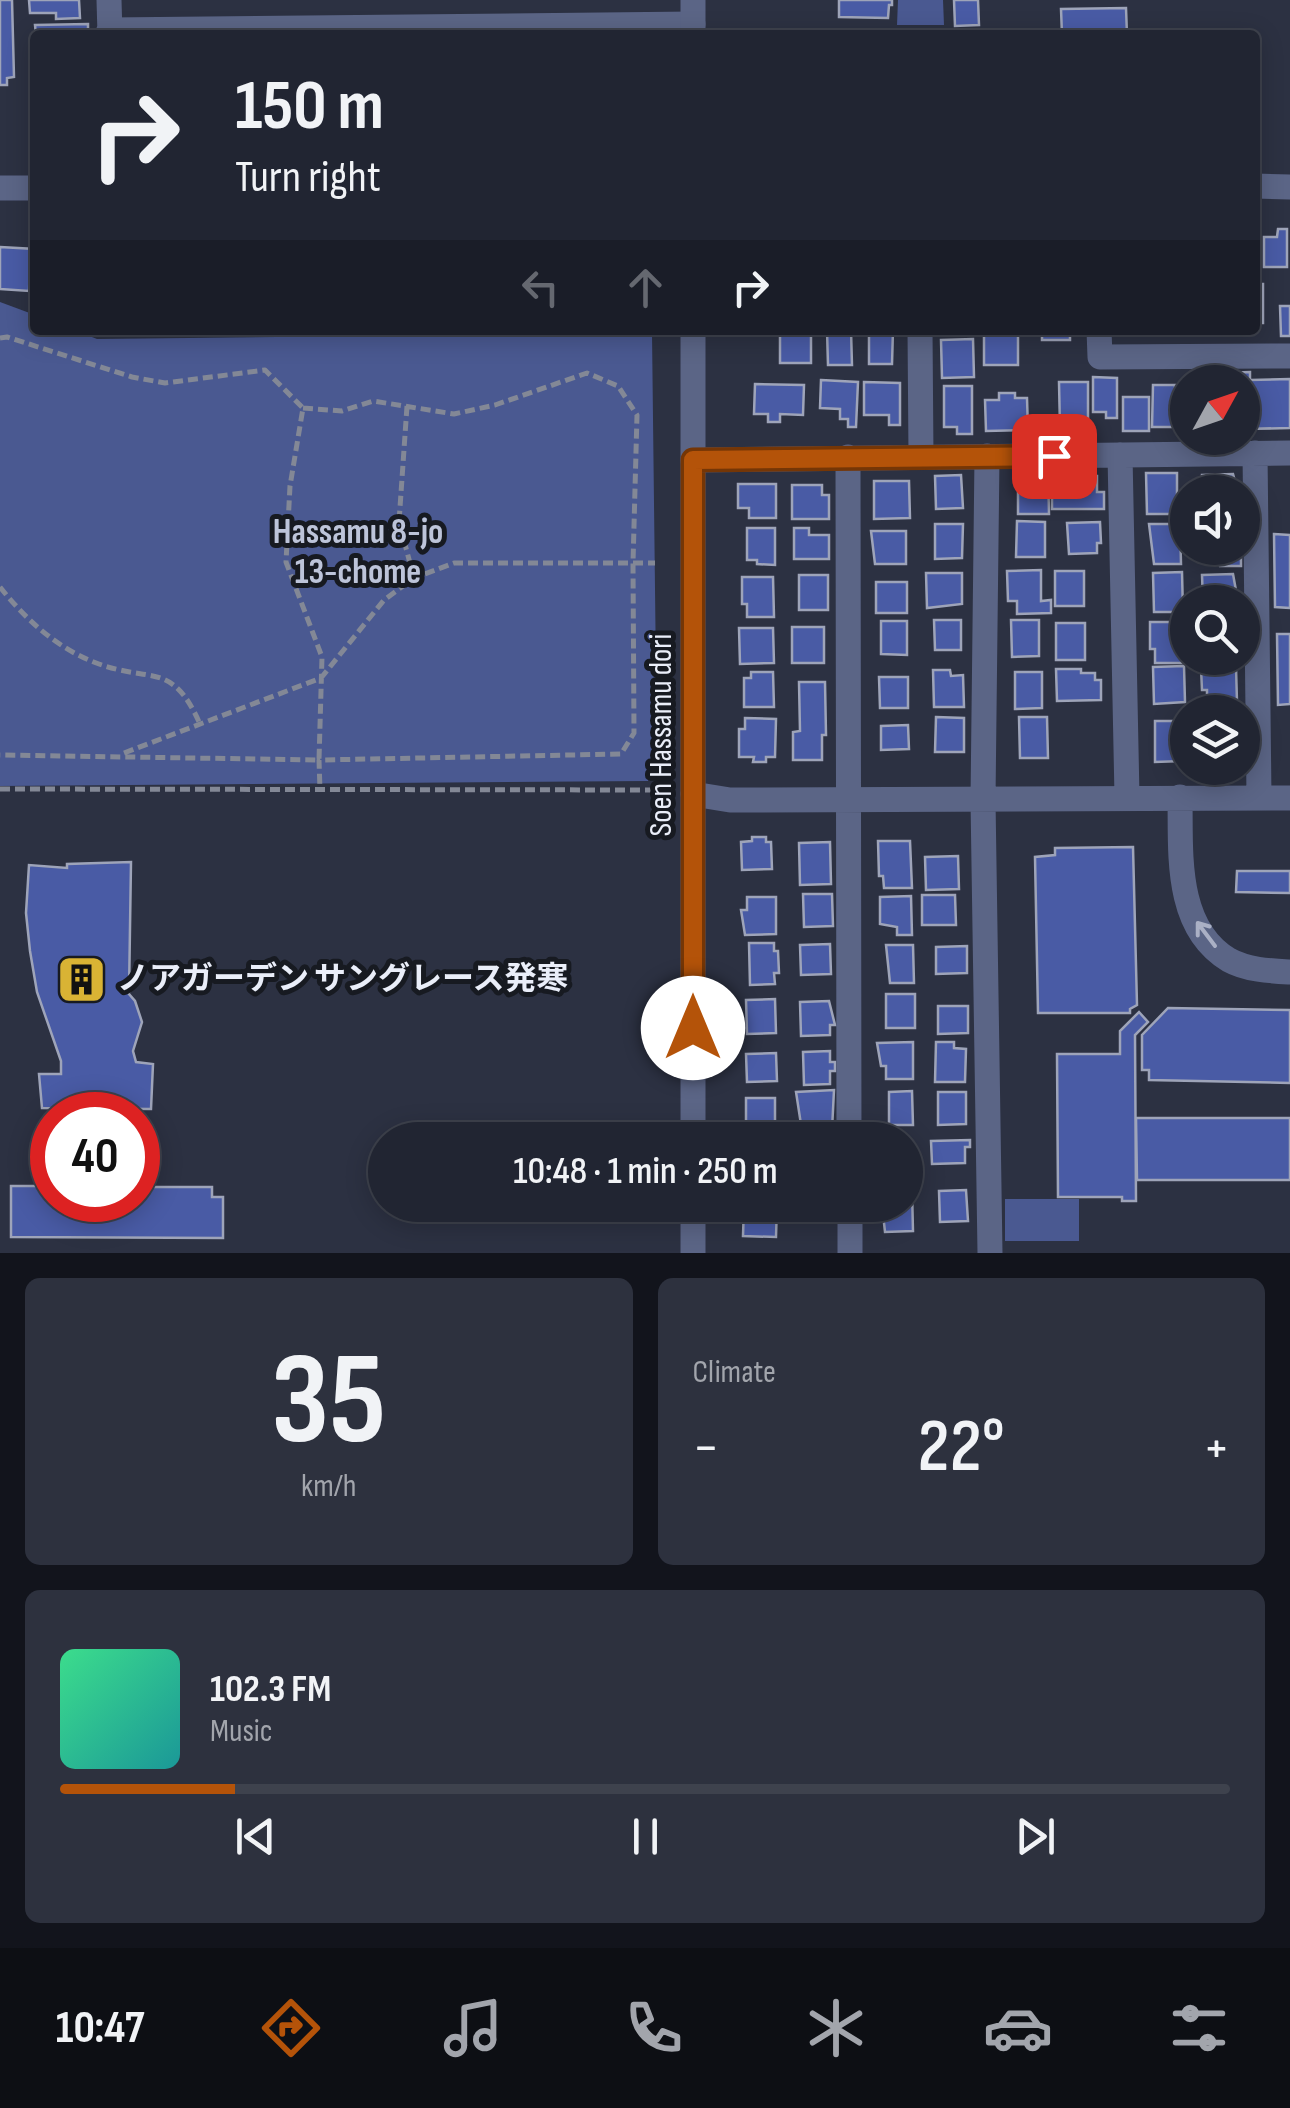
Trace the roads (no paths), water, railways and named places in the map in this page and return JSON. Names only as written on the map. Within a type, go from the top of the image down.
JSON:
[{"type":"street","points":[[109,0],[110,30]]},
{"type":"street","points":[[289,30],[693,20]]},
{"type":"street","points":[[1260,186],[1290,187]]},
{"type":"street","points":[[0,188],[30,188]]},
{"type":"street","name":"Soen Hassamu dori","points":[[693,335],[694,1122]]},
{"type":"street","points":[[920,335],[921,456]]},
{"type":"street","points":[[1099,335],[1100,357],[1290,356]]},
{"type":"street","points":[[1260,454],[1290,453]]},
{"type":"street","points":[[1120,455],[1127,797]]},
{"type":"street","points":[[693,460],[1170,455]]},
{"type":"street","points":[[1255,455],[1259,797]]},
{"type":"street","points":[[987,456],[982,800],[990,1253]]},
{"type":"street","points":[[848,458],[849,1122]]},
{"type":"street","points":[[694,794],[730,800],[1290,798]]},
{"type":"street","points":[[1180,797],[1181,879],[1202,934],[1230,960],[1263,970],[1290,972]]},
{"type":"street","points":[[694,1222],[694,1253]]},
{"type":"street","points":[[850,1222],[850,1253]]},
{"type":"place","name":"ノアガーデン サングレース発寒","points":[[82,979]]},
{"type":"district","name":"Hassamu 8-jo 13-chome","points":[[358,552]]}]
